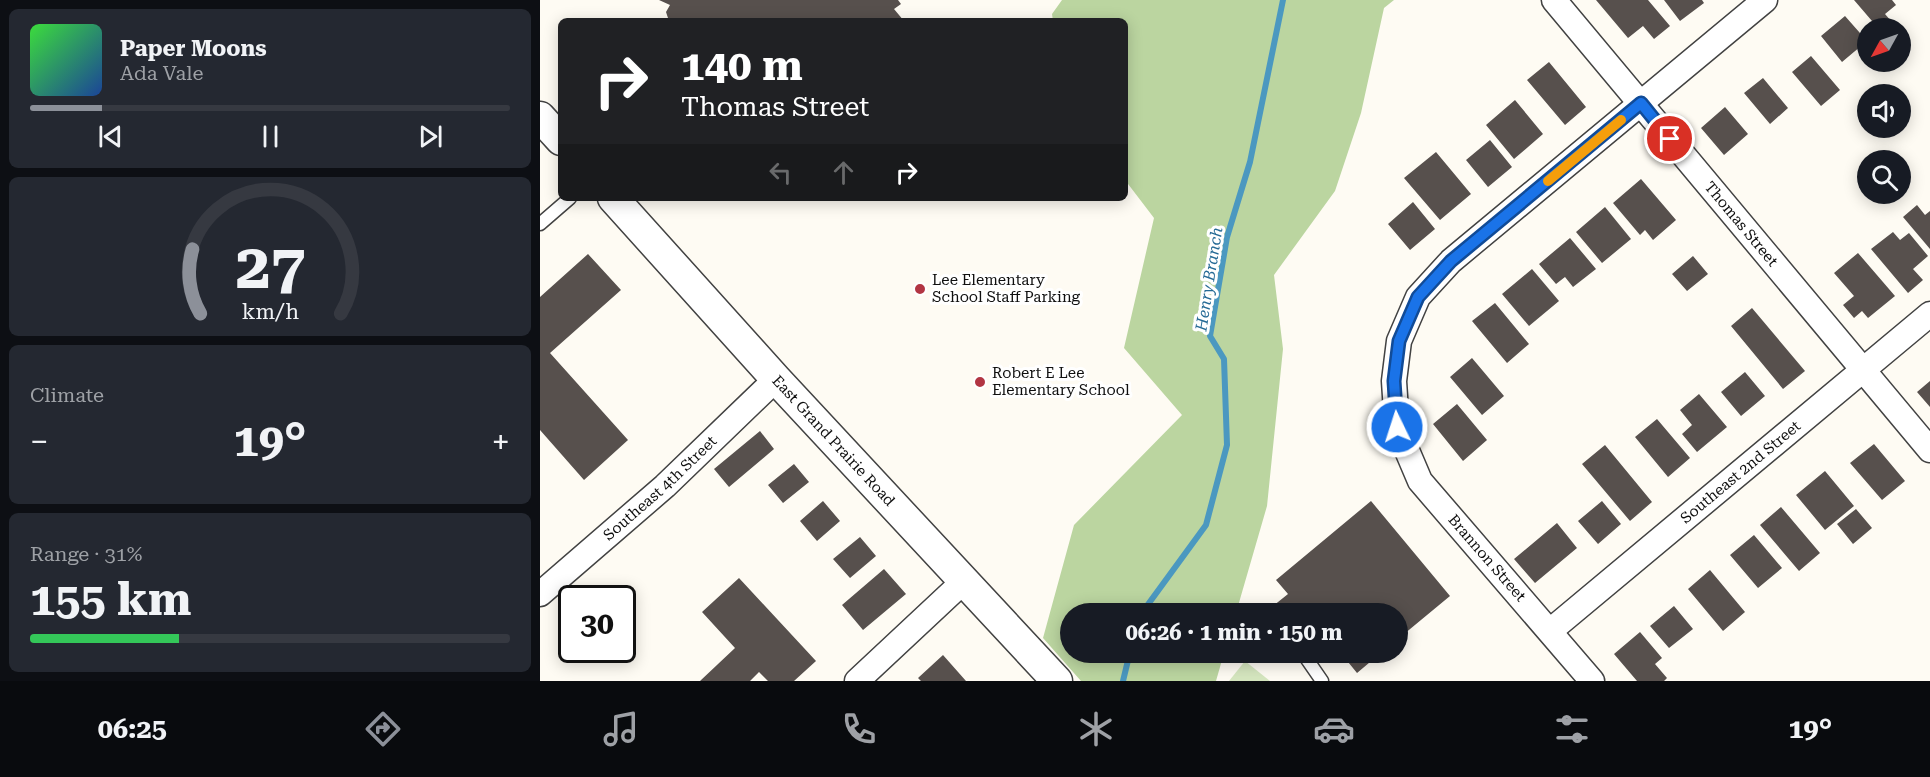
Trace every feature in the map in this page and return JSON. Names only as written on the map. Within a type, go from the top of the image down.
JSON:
[{"type":"street","name":"Thomas Street","points":[[1554,0],[1930,450]]},
{"type":"street","name":"Brannon Street","points":[[1592,681],[1420,481],[1397,427],[1394,381],[1399,341],[1418,297],[1451,261],[1765,0]]},
{"type":"street","points":[[540,117],[558,137]]},
{"type":"street","name":"East Grand Prairie Road","points":[[616,201],[776,379],[1057,681]]},
{"type":"street","name":"Southeast 2nd Street","points":[[1550,631],[1930,314]]},
{"type":"street","name":"Southeast 4th Street","points":[[540,594],[666,486],[776,379]]},
{"type":"street","points":[[866,678],[964,581]]},
{"type":"lane","points":[[540,224],[567,201]]},
{"type":"lane","points":[[1310,663],[1322,681]]},
{"type":"green space","points":[[1062,0],[1394,0],[1384,8],[1361,113],[1335,191],[1274,275],[1283,349],[1267,506],[1239,603],[1060,603],[1060,657],[1043,638],[1074,525],[1182,415],[1124,348],[1154,218],[1128,184],[1128,18],[1053,18],[1052,14]]},
{"type":"green space","points":[[1065,663],[1221,663],[1216,681],[1081,681]]},
{"type":"green space","points":[[1243,663],[1248,663],[1270,681],[1229,681]]},
{"type":"building","points":[[659,0],[898,0],[901,4],[894,9],[902,18],[668,18],[666,12],[670,5]]},
{"type":"building","points":[[1596,0],[1648,0],[1670,26],[1654,39],[1643,26],[1628,38]]},
{"type":"building","points":[[1664,0],[1702,0],[1704,3],[1680,21]]},
{"type":"building","points":[[1854,0],[1892,0],[1896,5],[1885,14],[1888,18],[1869,18]]},
{"type":"building","points":[[1845,16],[1857,30],[1857,49],[1842,62],[1821,36]]},
{"type":"building","points":[[1811,56],[1840,90],[1821,106],[1792,72]]},
{"type":"building","points":[[1549,62],[1586,107],[1565,125],[1527,80]]},
{"type":"building","points":[[1763,78],[1788,108],[1770,124],[1744,93]]},
{"type":"building","points":[[1515,100],[1543,134],[1514,159],[1486,125]]},
{"type":"building","points":[[1725,107],[1748,134],[1724,155],[1701,128]]},
{"type":"building","points":[[1490,140],[1512,167],[1488,187],[1466,160]]},
{"type":"building","points":[[1436,152],[1471,194],[1440,220],[1404,178]]},
{"type":"building","points":[[1641,179],[1676,220],[1653,240],[1645,230],[1640,235],[1613,203]]},
{"type":"building","points":[[1413,202],[1435,229],[1410,250],[1388,224]]},
{"type":"building","points":[[1917,205],[1925,215],[1930,211],[1930,249],[1903,217]]},
{"type":"building","points":[[1605,207],[1631,239],[1602,263],[1576,232]]},
{"type":"building","points":[[1893,232],[1900,240],[1909,233],[1928,256],[1913,269],[1923,280],[1908,293],[1871,249]]},
{"type":"building","points":[[1570,238],[1596,269],[1573,287],[1565,277],[1556,284],[1539,264]]},
{"type":"building","points":[[1858,253],[1895,296],[1868,318],[1862,311],[1854,318],[1843,305],[1854,296],[1834,273]]},
{"type":"building","points":[[588,254],[621,290],[550,353],[628,440],[584,480],[540,430],[540,297]]},
{"type":"building","points":[[1693,256],[1708,274],[1687,291],[1672,274]]},
{"type":"building","points":[[1532,269],[1559,301],[1529,326],[1502,294]]},
{"type":"building","points":[[1495,303],[1529,344],[1507,363],[1472,321]]},
{"type":"building","points":[[1752,308],[1805,371],[1783,389],[1731,326]]},
{"type":"building","points":[[1472,358],[1504,396],[1482,415],[1450,377]]},
{"type":"building","points":[[1745,372],[1765,396],[1741,416],[1721,392]]},
{"type":"building","points":[[1930,381],[1930,407],[1917,392]]},
{"type":"building","points":[[1699,394],[1727,427],[1697,452],[1682,434],[1692,425],[1680,410]]},
{"type":"building","points":[[1457,404],[1487,440],[1463,461],[1433,424]]},
{"type":"building","points":[[1657,419],[1690,458],[1668,477],[1635,437]]},
{"type":"building","points":[[760,431],[774,449],[729,487],[714,469]]},
{"type":"building","points":[[1874,444],[1905,481],[1882,500],[1850,463]]},
{"type":"building","points":[[1605,445],[1652,502],[1630,521],[1582,464]]},
{"type":"building","points":[[794,464],[809,482],[783,503],[768,485]]},
{"type":"building","points":[[1825,471],[1854,506],[1825,530],[1796,495]]},
{"type":"building","points":[[823,501],[840,521],[817,541],[800,521]]},
{"type":"building","points":[[1371,501],[1450,596],[1408,631],[1408,603],[1277,603],[1288,594],[1276,580]]},
{"type":"building","points":[[1602,501],[1621,524],[1598,544],[1578,521]]},
{"type":"building","points":[[1781,507],[1820,553],[1799,571],[1760,525]]},
{"type":"building","points":[[1856,509],[1872,528],[1853,544],[1837,524]]},
{"type":"building","points":[[1557,523],[1577,548],[1535,583],[1514,559]]},
{"type":"building","points":[[1754,535],[1782,568],[1758,588],[1730,555]]},
{"type":"building","points":[[860,537],[876,556],[850,578],[833,559]]},
{"type":"building","points":[[884,569],[906,594],[863,630],[842,605]]},
{"type":"building","points":[[1710,570],[1745,612],[1723,631],[1688,589]]},
{"type":"building","points":[[739,578],[816,661],[794,681],[768,681],[759,672],[750,681],[700,681],[735,648],[702,612]]},
{"type":"building","points":[[1674,606],[1693,629],[1669,648],[1650,626]]},
{"type":"building","points":[[1640,632],[1662,658],[1655,664],[1667,678],[1664,681],[1637,681],[1614,654]]},
{"type":"building","points":[[943,655],[966,681],[921,681],[918,678]]},
{"type":"building","points":[[1349,663],[1369,663],[1357,673]]},
{"type":"waterway","name":"Henry Branch","points":[[1149,603],[1206,525],[1227,445],[1224,359],[1210,336],[1227,237],[1250,162],[1283,0]]},
{"type":"waterway","name":"Henry Branch","points":[[1123,681],[1127,663]]},
{"type":"slow traffic","points":[[1548,181],[1621,120]]},
{"type":"place","name":"Lee Elementary School Staff Parking","points":[[920,289]]},
{"type":"place","name":"Robert E Lee Elementary School","points":[[980,382]]},
{"type":"route","points":[[1397,427],[1394,381],[1399,341],[1418,297],[1451,261],[1641,103],[1670,139]]}]
